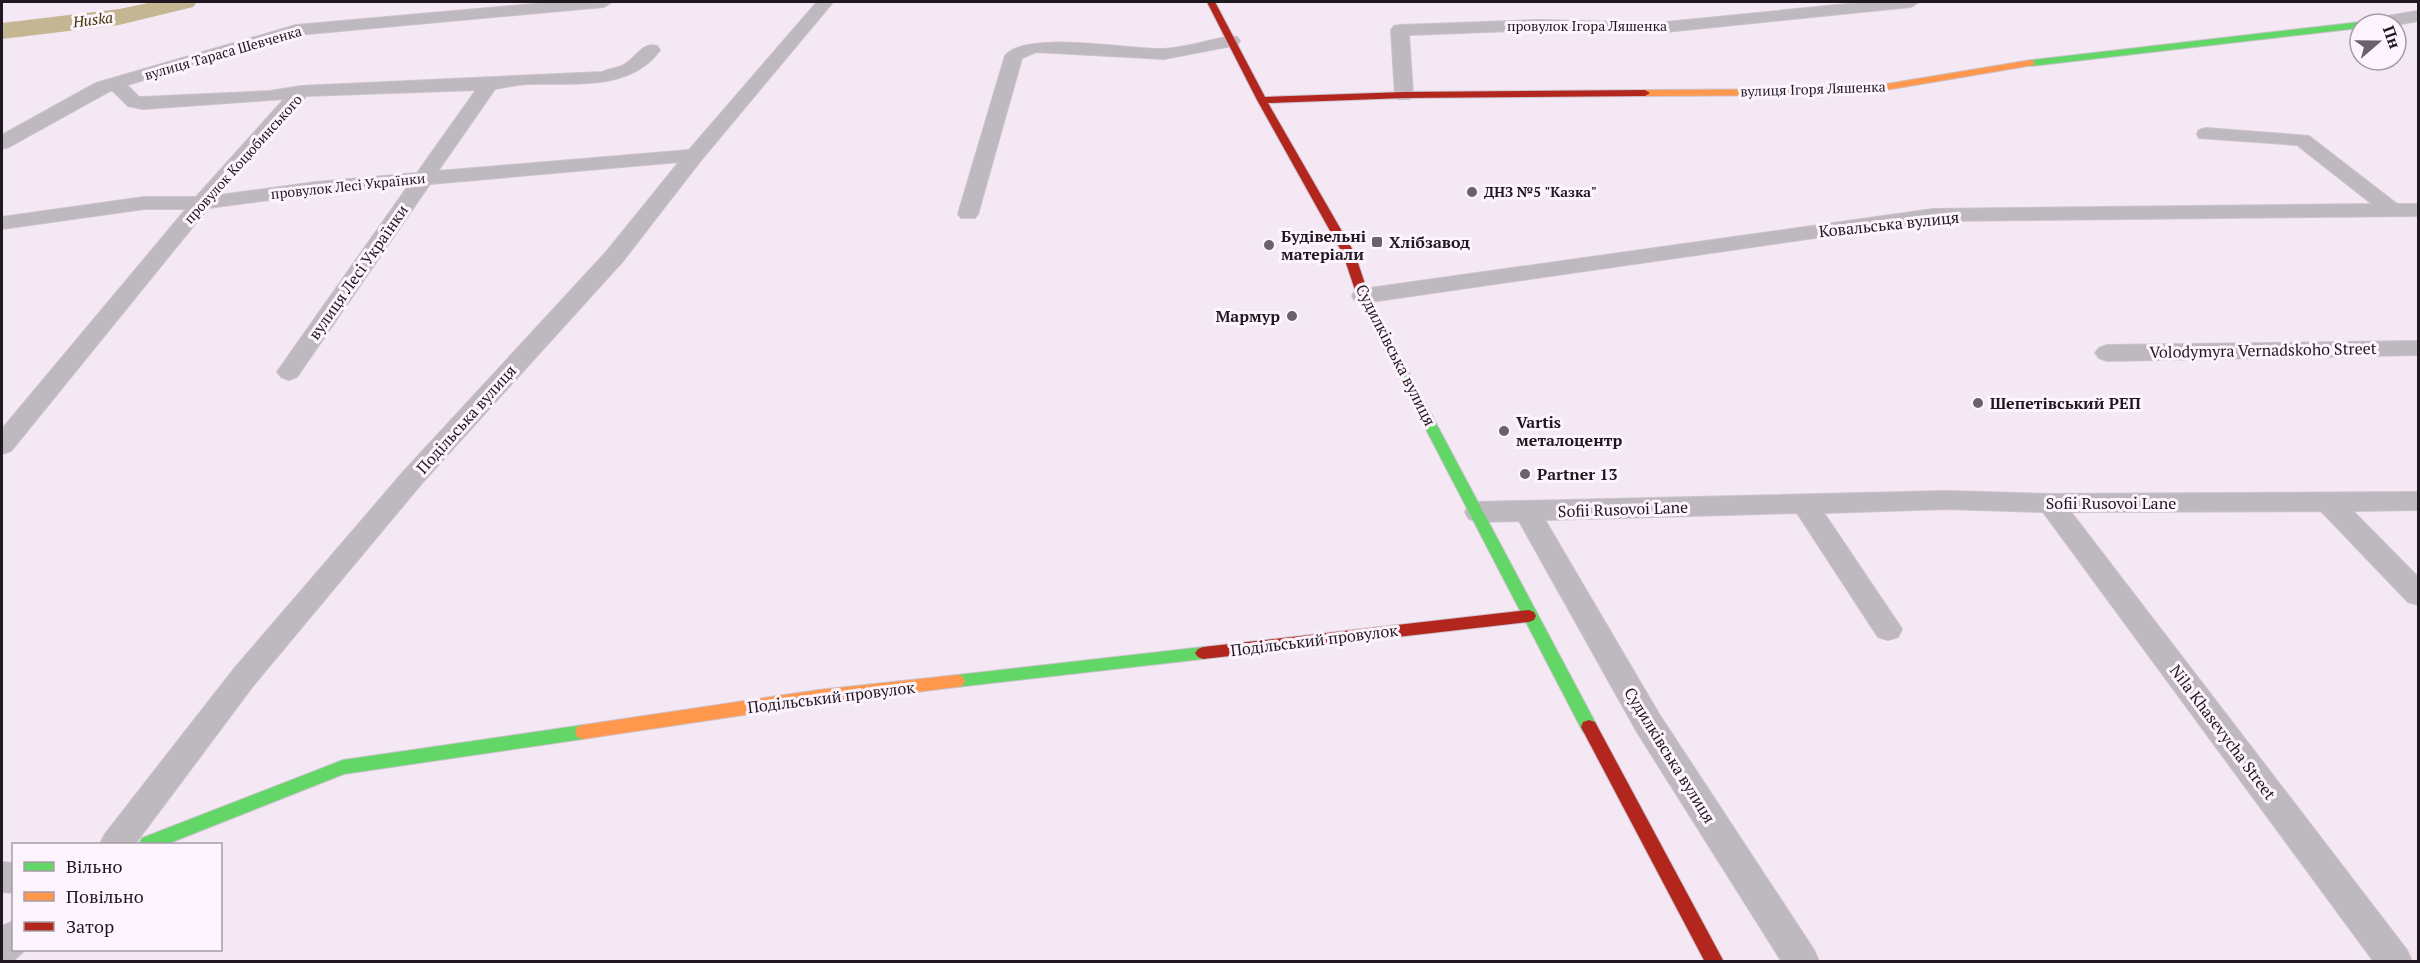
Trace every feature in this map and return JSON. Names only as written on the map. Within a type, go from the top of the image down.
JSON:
[{"type":"street","name":"вулиця Тараса Шевченка","points":[[2,143],[78,99],[115,83],[296,30],[604,2]]},
{"type":"street","name":"Подільська вулиця","points":[[117,843],[243,678],[413,477],[615,256],[695,155],[825,2]]},
{"type":"street","name":"Судилківська вулиця","points":[[1211,2],[1262,100],[1349,254],[1363,296],[1478,512],[1529,615],[1714,962]]},
{"type":"street","name":"провулок Ігора Ляшенка","points":[[1404,95],[1400,30],[1539,25],[1656,28],[1911,2]]},
{"type":"street","name":"вулиця Ігоря Ляшенка","points":[[1262,100],[1404,95],[1800,92],[1880,88],[2009,66],[2348,26]]},
{"type":"street","points":[[968,214],[1014,56],[1020,51],[1036,47],[1164,54],[1231,41]]},
{"type":"street","name":"провулок Коцюбинського","points":[[2,445],[202,203],[301,91],[489,84],[524,79],[613,75],[631,68],[651,50]]},
{"type":"street","points":[[115,83],[134,102],[144,103],[270,96],[301,91]]},
{"type":"street","name":"вулиця Лесі Українки","points":[[289,372],[489,84]]},
{"type":"street","points":[[2206,134],[2302,140],[2392,210]]},
{"type":"street","name":"провулок Лесі Українки","points":[[2,223],[144,203],[202,203],[305,189],[695,155]]},
{"type":"street","name":"Ковальська вулиця","points":[[1363,296],[1933,215],[2418,210]]},
{"type":"street","name":"Volodymyra Vernadskoho Street","points":[[2107,353],[2418,348]]},
{"type":"street","name":"Sofii Rusovoi Lane","points":[[1478,512],[1946,501],[2050,503],[2418,501]]},
{"type":"street","points":[[2328,502],[2418,594]]},
{"type":"street","name":"Nila Khasevycha Street","points":[[2050,503],[2395,962]]},
{"type":"street","points":[[1804,504],[1888,629]]},
{"type":"street","name":"Судилківська вулиця","points":[[1527,512],[1648,723],[1802,962]]},
{"type":"street","name":"Подільський провулок","points":[[151,843],[343,767],[818,697],[1529,615]]},
{"type":"waterway","name":"Huska","points":[[2,31],[119,17],[184,2]]},
{"type":"traffic: fast","points":[[2031,63],[2348,26]]},
{"type":"traffic: fast","points":[[1383,335],[1589,727]]},
{"type":"traffic: fast","points":[[957,681],[1203,653]]},
{"type":"traffic: fast","points":[[151,843],[343,767],[583,732]]},
{"type":"traffic: slow","points":[[1645,93],[1800,92],[1880,88],[2031,63]]},
{"type":"traffic: slow","points":[[583,732],[818,697],[957,681]]},
{"type":"traffic: jam","points":[[1211,2],[1262,100],[1349,254],[1363,296],[1383,335]]},
{"type":"traffic: jam","points":[[1262,100],[1404,95],[1645,93]]},
{"type":"traffic: jam","points":[[1203,653],[1529,616]]},
{"type":"traffic: jam","points":[[1589,727],[1715,962]]},
{"type":"place","name":"ДНЗ №5 \"Казка\"","points":[[1472,192]]},
{"type":"place","name":"Хлібзавод","points":[[1377,242]]},
{"type":"place","name":"Будівельні матеріали","points":[[1269,245]]},
{"type":"place","name":"Мармур","points":[[1292,316]]},
{"type":"place","name":"Шепетівський РЕП","points":[[1978,403]]},
{"type":"place","name":"Vartis металоцентр","points":[[1504,431]]},
{"type":"place","name":"Partner 13","points":[[1525,474]]}]
